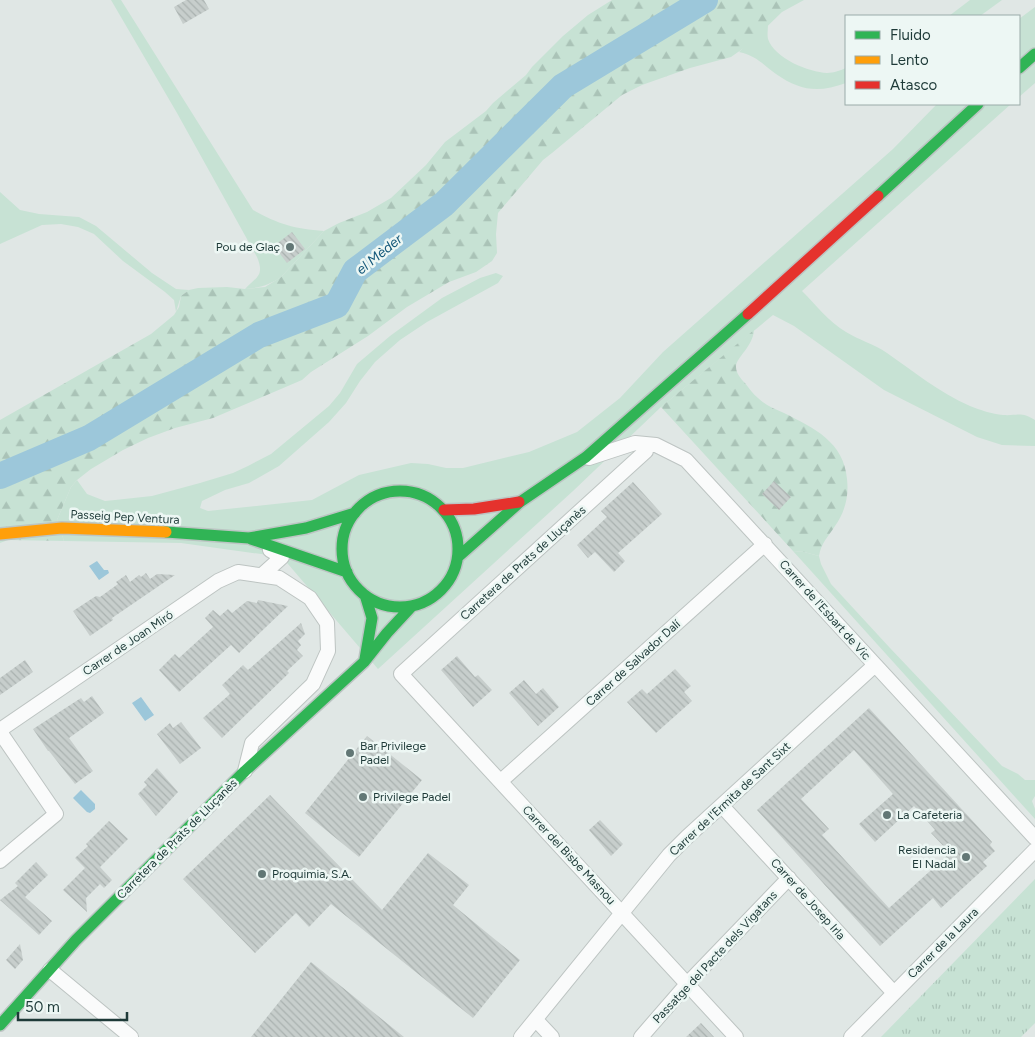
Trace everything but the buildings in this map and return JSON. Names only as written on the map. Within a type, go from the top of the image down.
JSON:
[{"type":"street","points":[[1020,67],[1035,54]]},
{"type":"street","points":[[458,557],[520,502],[586,458],[791,276],[977,105]]},
{"type":"street","name":"Carrer de l'Esbart de Vic","points":[[586,458],[635,443],[656,446],[686,460],[1035,838]]},
{"type":"street","name":"Carretera de Prats de Lluçanès","points":[[401,674],[646,451]]},
{"type":"street","points":[[402,491],[423,495],[437,503],[444,510],[458,537],[458,557],[455,570],[445,586],[431,598],[412,606],[395,607],[385,605],[365,595],[351,580],[344,562],[343,541],[348,523],[355,513],[370,499],[378,495],[402,491]]},
{"type":"street","points":[[444,510],[474,509],[520,502]]},
{"type":"street","name":"Passeig Pep Ventura","points":[[0,534],[62,528],[131,530],[249,538],[306,528],[355,513]]},
{"type":"street","points":[[249,538],[282,557],[262,576]]},
{"type":"street","name":"Passeig Pep Ventura","points":[[249,538],[347,572]]},
{"type":"street","name":"Carrer de Salvador Dalí","points":[[500,781],[765,544]]},
{"type":"street","name":"Carrer de Joan Miró","points":[[0,731],[218,581],[238,572],[279,578],[310,598],[327,623],[328,651],[313,684],[252,743],[245,771]]},
{"type":"street","points":[[364,662],[372,618],[365,595]]},
{"type":"street","name":"Carretera de Prats de Lluçanès","points":[[0,1025],[76,940],[245,771],[364,662],[387,632],[412,606]]},
{"type":"street","name":"Carrer de l'Ermita de Sant Sixt","points":[[521,1037],[670,855],[875,665]]},
{"type":"street","name":"Carrer del Bisbe Masnou","points":[[401,674],[736,1037]]},
{"type":"street","points":[[0,731],[56,814],[0,861]]},
{"type":"street","name":"Carrer de Josep Irla","points":[[722,806],[894,993]]},
{"type":"street","name":"Carrer de la Laura","points":[[851,1037],[1035,850]]},
{"type":"street","name":"Passatge del Pacte dels Vigatans","points":[[641,1037],[687,984],[789,878]]},
{"type":"street","points":[[50,970],[131,1037]]},
{"type":"street","points":[[536,1020],[552,1037]]},
{"type":"green space","points":[[111,0],[121,0],[253,210],[287,225],[324,231],[277,280],[264,286],[245,289],[256,279],[260,272],[257,257],[177,113]]},
{"type":"green space","points":[[612,0],[804,0],[782,12],[748,45],[731,57],[690,68],[642,85],[622,95],[543,160],[498,213],[497,253],[492,261],[476,272],[449,282],[407,307],[368,336],[311,372],[302,380],[213,418],[175,428],[148,438],[91,469],[71,487],[57,520],[64,541],[8,540],[0,543],[0,420],[151,334],[174,315],[179,307],[181,296],[189,290],[198,288],[227,287],[245,289],[265,287],[281,277],[324,231],[367,212],[391,198],[426,165],[445,142],[486,111],[526,75],[563,36],[588,15]]},
{"type":"green space","points":[[970,0],[1002,0],[981,15],[950,15]]},
{"type":"green space","points":[[1035,7],[1035,83],[1020,96],[1020,18]]},
{"type":"green space","points":[[768,24],[768,39],[778,53],[793,63],[811,70],[827,73],[845,68],[845,83],[818,89],[802,87],[785,80],[755,58],[739,52]]},
{"type":"green space","points":[[936,105],[1010,105],[802,291],[840,328],[882,350],[948,395],[986,412],[1003,415],[1023,415],[1035,420],[1035,446],[1002,445],[977,437],[884,390],[794,326],[773,315],[661,407],[573,491],[378,669],[282,557],[181,543],[64,541],[57,520],[71,487],[77,480],[87,494],[105,501],[152,496],[233,473],[248,466],[271,454],[329,406],[340,393],[357,364],[390,336],[442,298],[480,278],[496,273],[503,276],[498,283],[427,322],[400,340],[375,362],[346,403],[329,422],[279,466],[249,483],[225,490],[202,501],[200,508],[208,511],[312,500],[359,475],[411,463],[446,468],[463,468],[529,452],[577,432],[620,398],[663,352],[893,149]]},
{"type":"green space","points":[[0,192],[20,210],[39,214],[79,217],[96,226],[152,273],[176,289],[189,290],[181,296],[176,312],[174,300],[165,292],[123,261],[94,234],[78,227],[61,224],[42,225],[0,244]]},
{"type":"green space","points":[[754,330],[751,342],[737,363],[736,369],[739,376],[754,395],[764,403],[806,424],[826,438],[834,446],[845,466],[847,479],[846,504],[838,521],[823,544],[819,556],[793,551],[661,407]]},
{"type":"green space","points":[[793,551],[819,556],[831,584],[1002,766],[1025,780],[1035,780],[1035,796],[1032,801],[1035,809],[1035,819]]},
{"type":"green space","points":[[1035,879],[1035,1023],[1021,1037],[881,1037]]},
{"type":"water","points":[[97,561],[109,573],[99,580],[89,566]]},
{"type":"water","points":[[141,697],[154,715],[145,721],[132,703]]},
{"type":"water","points":[[81,790],[95,804],[95,809],[90,813],[73,798]]},
{"type":"waterway","name":"el Mèder","points":[[0,476],[89,438],[259,335],[337,305],[355,271],[444,204],[563,86],[705,0]]},
{"type":"traffic: fast","points":[[1020,67],[1035,54]]},
{"type":"traffic: fast","points":[[878,196],[977,105]]},
{"type":"traffic: fast","points":[[458,557],[520,502],[586,457],[748,314]]},
{"type":"traffic: fast","points":[[400,491],[422,495],[441,508],[454,527],[458,549],[454,571],[441,590],[422,603],[400,607],[378,603],[359,590],[346,571],[342,549],[346,527],[359,508],[378,495],[400,491]]},
{"type":"traffic: fast","points":[[166,532],[249,538],[306,528],[355,513]]},
{"type":"traffic: fast","points":[[251,539],[347,572]]},
{"type":"traffic: fast","points":[[365,595],[372,618],[365,659]]},
{"type":"traffic: fast","points":[[0,1025],[76,940],[245,771],[364,662],[412,606]]},
{"type":"traffic: slow","points":[[0,534],[62,528],[166,532]]},
{"type":"traffic: jam","points":[[748,314],[878,196]]},
{"type":"traffic: jam","points":[[444,510],[474,509],[519,502]]},
{"type":"place","name":"Pou de Glaç","points":[[290,247]]},
{"type":"place","name":"Bar Privilege Padel","points":[[350,753]]},
{"type":"place","name":"Privilege Padel","points":[[363,797]]},
{"type":"place","name":"La Cafeteria","points":[[887,815]]},
{"type":"place","name":"Residencia El Nadal","points":[[966,857]]},
{"type":"place","name":"Proquimia, S.A.","points":[[262,874]]}]
